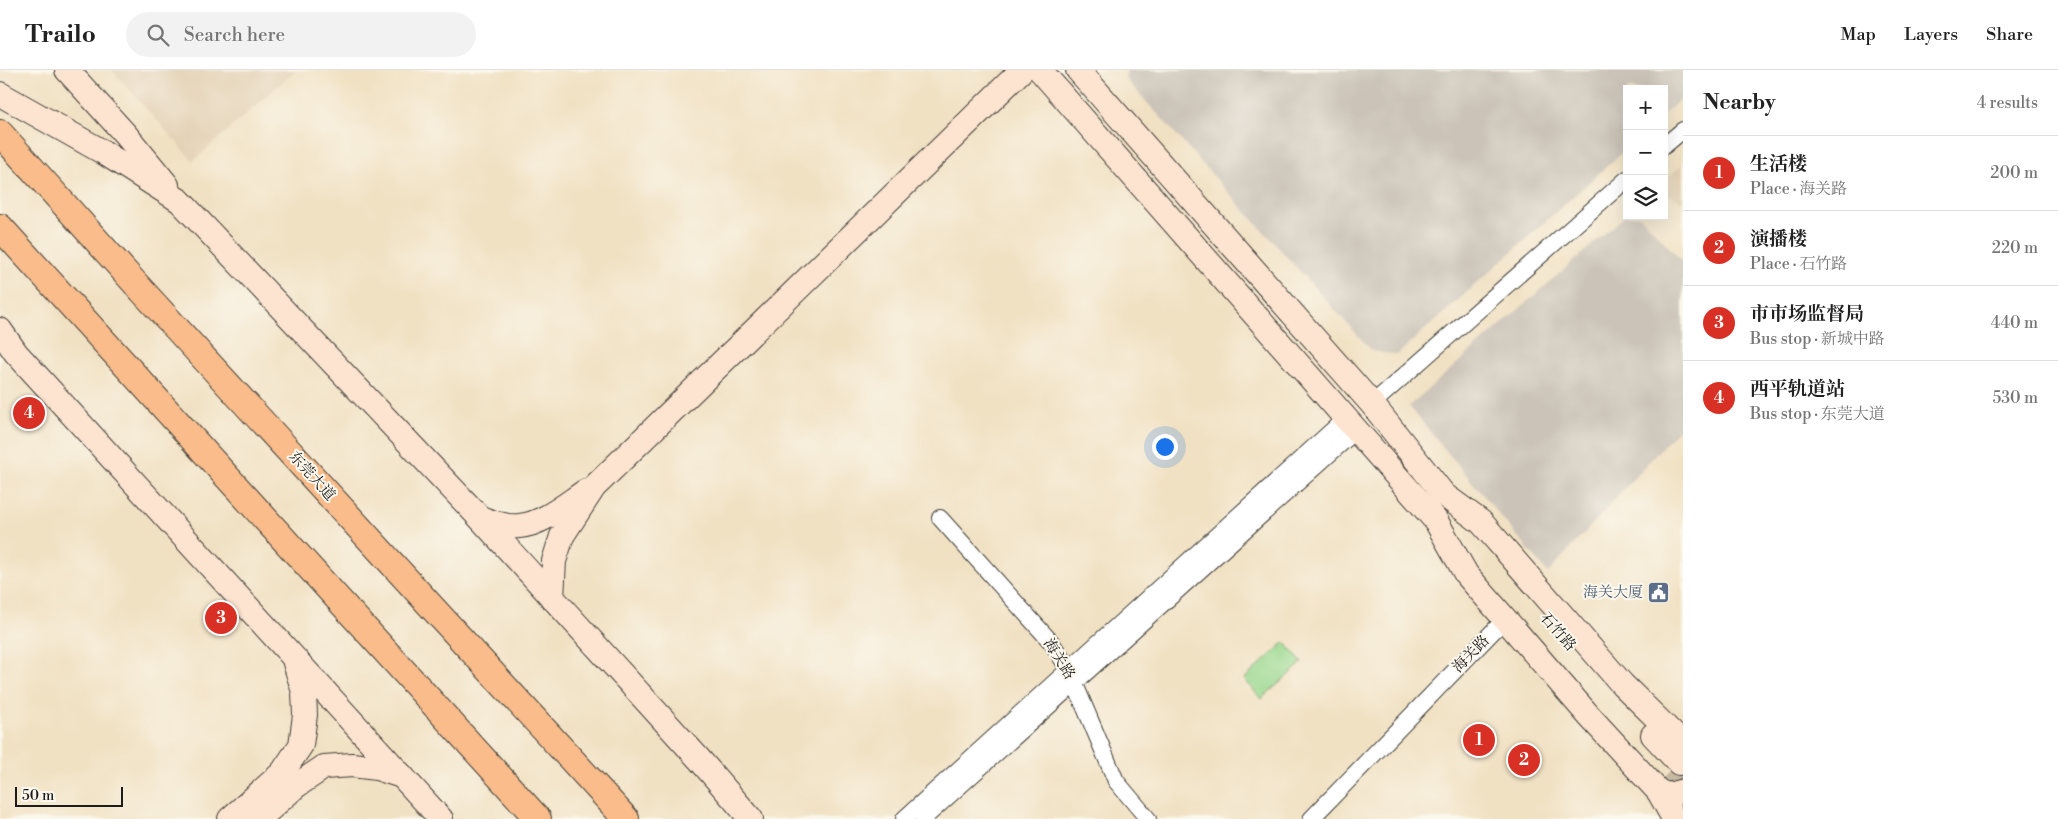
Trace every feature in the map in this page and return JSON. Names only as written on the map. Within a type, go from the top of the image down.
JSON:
[{"type":"main road","name":"东莞大道","points":[[0,133],[148,298],[626,819]]},
{"type":"main road","points":[[0,227],[538,819]]},
{"type":"street","points":[[68,70],[126,135],[180,202],[480,518],[699,759],[751,819]]},
{"type":"street","points":[[480,518],[503,525],[519,526],[542,519],[594,486],[1022,70]]},
{"type":"street","points":[[1040,70],[1436,521],[1466,574],[1505,619],[1671,769]]},
{"type":"street","points":[[1078,70],[1372,404],[1444,495],[1481,522],[1622,684],[1671,769],[1674,819]]},
{"type":"street","points":[[0,94],[103,152],[180,202]]},
{"type":"street","points":[[1668,143],[1683,130]]},
{"type":"street","points":[[1372,404],[1623,183]]},
{"type":"street","points":[[0,330],[16,352],[441,819]]},
{"type":"street","points":[[904,819],[1072,676],[1351,424]]},
{"type":"street","points":[[552,598],[554,561],[562,536],[594,486]]},
{"type":"street","name":"海关路","points":[[940,518],[1052,643],[1072,676],[1116,781],[1148,819]]},
{"type":"street","name":"石竹路","points":[[1436,521],[1671,769]]},
{"type":"street","name":"海关路","points":[[1311,819],[1505,619]]},
{"type":"street","points":[[230,819],[282,773],[301,745],[305,715],[304,692],[294,659]]},
{"type":"street","points":[[923,819],[1072,676]]},
{"type":"street","points":[[259,819],[296,786],[324,767],[352,765],[377,768],[402,776]]},
{"type":"street","points":[[1671,769],[1668,795],[1683,791]]},
{"type":"shaded area","points":[[112,70],[296,70],[193,161]]},
{"type":"shaded area","points":[[1127,70],[1683,70],[1683,97],[1668,110],[1668,85],[1623,85],[1623,152],[1397,355],[1372,351],[1125,78]]},
{"type":"shaded area","points":[[1683,164],[1683,202],[1668,195],[1668,177]]},
{"type":"shaded area","points":[[1623,218],[1623,220],[1644,220],[1683,262],[1683,424],[1548,573],[1409,406]]},
{"type":"green space","points":[[1285,642],[1302,663],[1261,699],[1244,679]]},
{"type":"tunnel","points":[[1665,776],[1683,793]]},
{"type":"place","name":"西平轨道站","points":[[29,413]]},
{"type":"place","name":"海关大厦","points":[[1659,592]]},
{"type":"place","name":"市市场监督局","points":[[221,618]]},
{"type":"place","name":"生活楼","points":[[1479,740]]},
{"type":"place","name":"演播楼","points":[[1524,760]]}]
